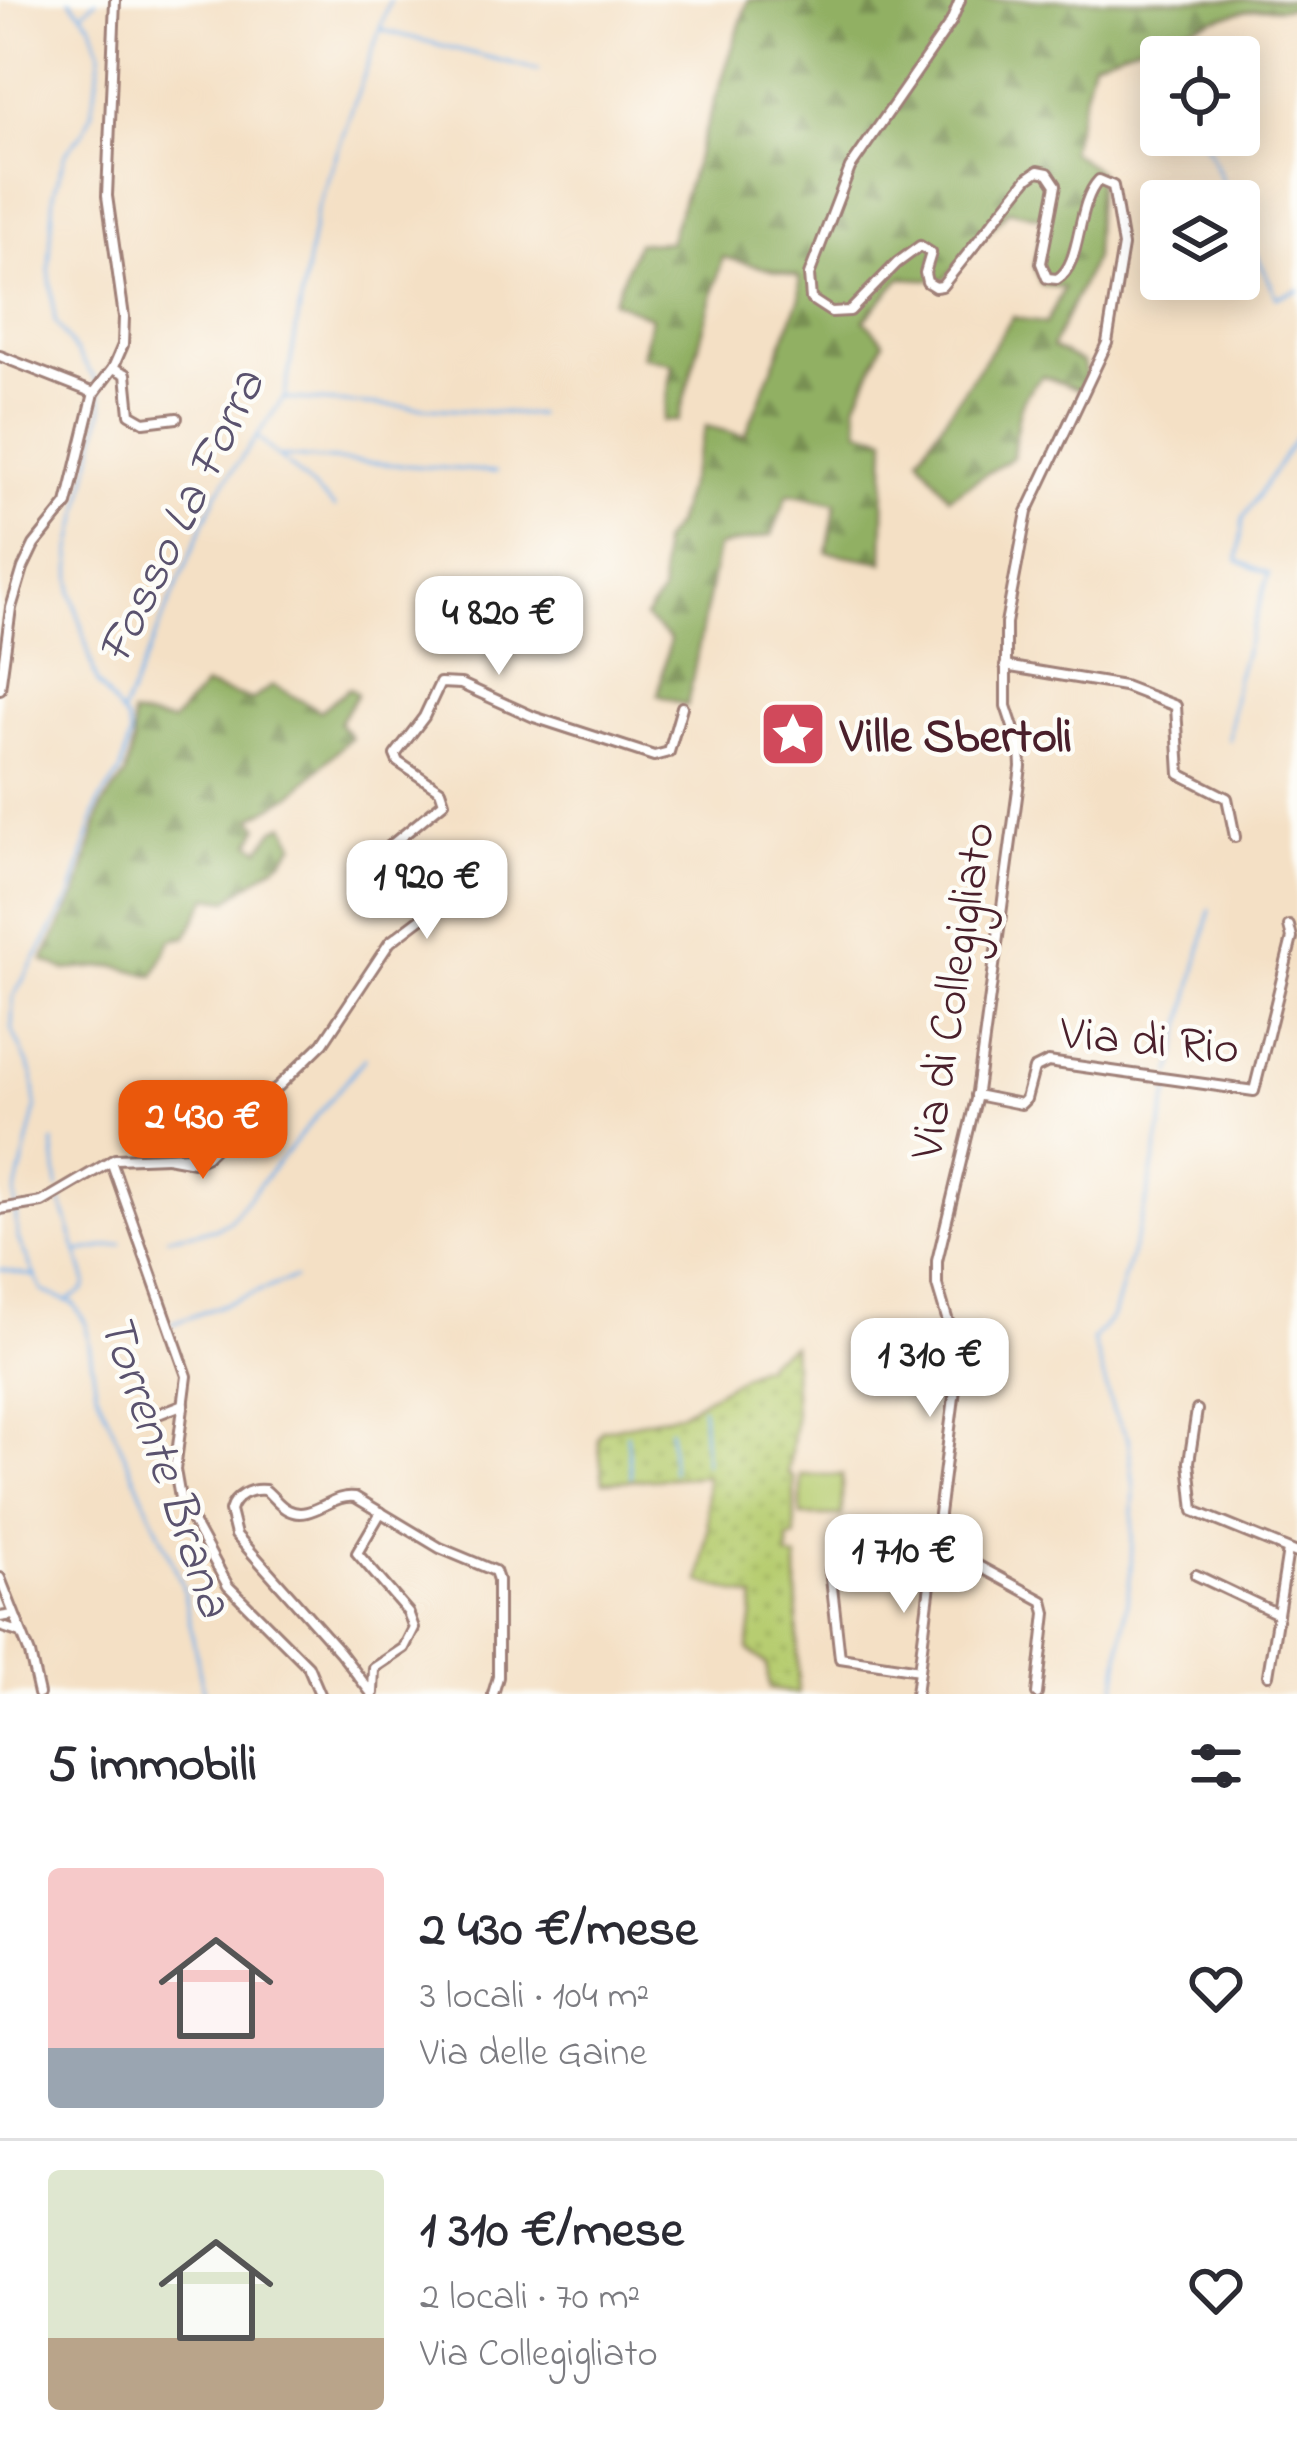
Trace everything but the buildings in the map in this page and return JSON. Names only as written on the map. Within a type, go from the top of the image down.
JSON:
[{"type":"street","points":[[0,688],[17,586],[34,545],[68,504],[95,392],[113,368],[124,330],[107,196],[116,0]]},
{"type":"street","name":"Via di Collegigliato","points":[[916,1694],[956,1379],[937,1261],[976,1095],[1021,767],[1006,706],[1006,623],[1028,512],[1096,371],[1113,316],[1123,232],[1113,186],[1103,180],[1093,186],[1070,266],[1057,280],[1047,278],[1041,268],[1056,185],[1043,171],[1028,178],[942,286],[927,282],[931,253],[920,246],[897,262],[850,311],[831,312],[809,295],[808,275],[850,168],[951,22],[960,0]]},
{"type":"street","points":[[0,356],[95,392]]},
{"type":"street","points":[[113,368],[126,374],[127,407],[136,419],[177,418]]},
{"type":"street","points":[[1005,666],[1124,686],[1176,706],[1180,774],[1227,797],[1235,837]]},
{"type":"street","points":[[5,1208],[22,1207],[66,1191],[111,1161],[167,1157],[196,1162],[323,1043],[390,942],[428,913],[427,904],[415,896],[368,884],[358,875],[361,866],[444,801],[439,788],[396,759],[397,749],[424,717],[443,681],[654,756],[671,748],[682,707]]},
{"type":"street","name":"Via di Rio","points":[[976,1095],[1021,1104],[1034,1069],[1048,1062],[1254,1091],[1288,957],[1289,926]]},
{"type":"street","points":[[111,1161],[186,1373],[175,1470],[183,1504],[228,1586],[308,1666],[320,1694]]},
{"type":"street","points":[[143,1420],[184,1404]]},
{"type":"street","points":[[1197,1410],[1189,1462],[1194,1510],[1293,1552],[1268,1675]]},
{"type":"street","points":[[372,1694],[233,1531],[230,1510],[238,1497],[258,1489],[294,1513],[346,1496],[496,1574],[498,1677],[493,1694]]},
{"type":"street","points":[[372,1694],[374,1668],[404,1648],[414,1628],[409,1612],[357,1553],[382,1512]]},
{"type":"street","points":[[919,1670],[840,1658],[830,1569],[836,1563],[937,1540],[1043,1601],[1037,1694]]},
{"type":"street","points":[[1196,1576],[1278,1615]]},
{"type":"street","points":[[0,1578],[39,1694]]},
{"type":"street","points":[[0,1622],[13,1615]]},
{"type":"street","points":[[0,1622],[21,1633]]},
{"type":"green space","points":[[748,0],[1297,0],[1297,6],[1256,9],[1164,36],[1140,36],[1140,45],[1093,61],[1070,151],[1098,171],[1094,258],[1052,347],[1083,363],[1086,376],[1079,390],[1043,376],[1034,384],[1019,412],[1013,457],[949,497],[919,457],[1013,317],[1046,324],[1064,288],[1041,285],[1034,266],[1044,218],[1009,210],[943,280],[901,278],[864,320],[884,341],[856,404],[860,430],[886,437],[883,562],[827,552],[836,503],[788,494],[772,535],[718,547],[687,706],[658,695],[670,639],[645,618],[662,593],[661,543],[675,525],[706,426],[745,436],[800,298],[799,277],[723,257],[678,421],[663,421],[673,364],[642,356],[651,317],[613,301],[637,243],[669,242]]},
{"type":"green space","points":[[273,685],[320,711],[349,688],[357,694],[339,723],[351,737],[292,795],[252,818],[259,827],[251,843],[260,849],[275,829],[285,825],[295,844],[281,861],[228,900],[208,897],[186,937],[171,940],[154,976],[116,966],[64,970],[43,960],[77,894],[102,806],[125,776],[133,743],[132,715],[172,722],[205,686],[252,700]]},
{"type":"green space","points":[[792,1345],[795,1419],[788,1474],[794,1478],[795,1537],[788,1539],[788,1557],[797,1558],[798,1694],[770,1689],[766,1664],[748,1649],[755,1598],[700,1582],[708,1528],[706,1476],[603,1482],[598,1439],[602,1430],[681,1413],[765,1366]]},
{"type":"green space","points":[[801,1475],[842,1475],[842,1516],[801,1516]]},
{"type":"waterway","name":"Torrente Brana","points":[[70,0],[92,25],[101,53],[92,112],[65,154],[54,193],[49,268],[55,321],[97,382]]},
{"type":"waterway","points":[[84,11],[96,0]]},
{"type":"waterway","name":"Fosso La Forra","points":[[122,714],[217,493],[285,396],[316,213],[390,0]]},
{"type":"waterway","points":[[382,30],[538,70]]},
{"type":"waterway","points":[[1211,156],[1222,180]]},
{"type":"waterway","points":[[1260,261],[1277,297],[1297,290]]},
{"type":"waterway","name":"Torrente Brana","points":[[100,391],[103,406],[71,554],[72,593],[97,683],[127,722],[130,736],[120,773],[98,803],[71,897],[13,997],[12,1029],[33,1076],[36,1108],[15,1195],[16,1221],[18,1239],[42,1291],[74,1304],[86,1324],[96,1390],[182,1584],[204,1694]]},
{"type":"waterway","points":[[285,399],[538,415]]},
{"type":"waterway","points":[[1229,740],[1236,680],[1269,574],[1238,561],[1243,519],[1297,436]]},
{"type":"waterway","points":[[258,438],[335,508]]},
{"type":"waterway","points":[[278,456],[496,472]]},
{"type":"waterway","points":[[1172,1073],[1210,910]]},
{"type":"waterway","points":[[167,1237],[214,1229],[230,1220],[365,1058]]},
{"type":"waterway","points":[[1115,1694],[1131,1570],[1134,1488],[1128,1438],[1113,1411],[1093,1340],[1113,1316],[1147,1199],[1170,1084]]},
{"type":"waterway","points":[[53,1142],[58,1188]]},
{"type":"waterway","points":[[61,1201],[86,1282],[84,1290],[67,1300]]},
{"type":"waterway","points":[[78,1252],[121,1244]]},
{"type":"waterway","points":[[0,1269],[33,1276]]},
{"type":"waterway","points":[[172,1324],[294,1278]]},
{"type":"waterway","points":[[702,1407],[705,1464]]},
{"type":"waterway","points":[[670,1428],[672,1472]]},
{"type":"waterway","points":[[627,1434],[631,1477]]},
{"type":"place","name":"Ville Sbertoli","points":[[793,734]]}]
